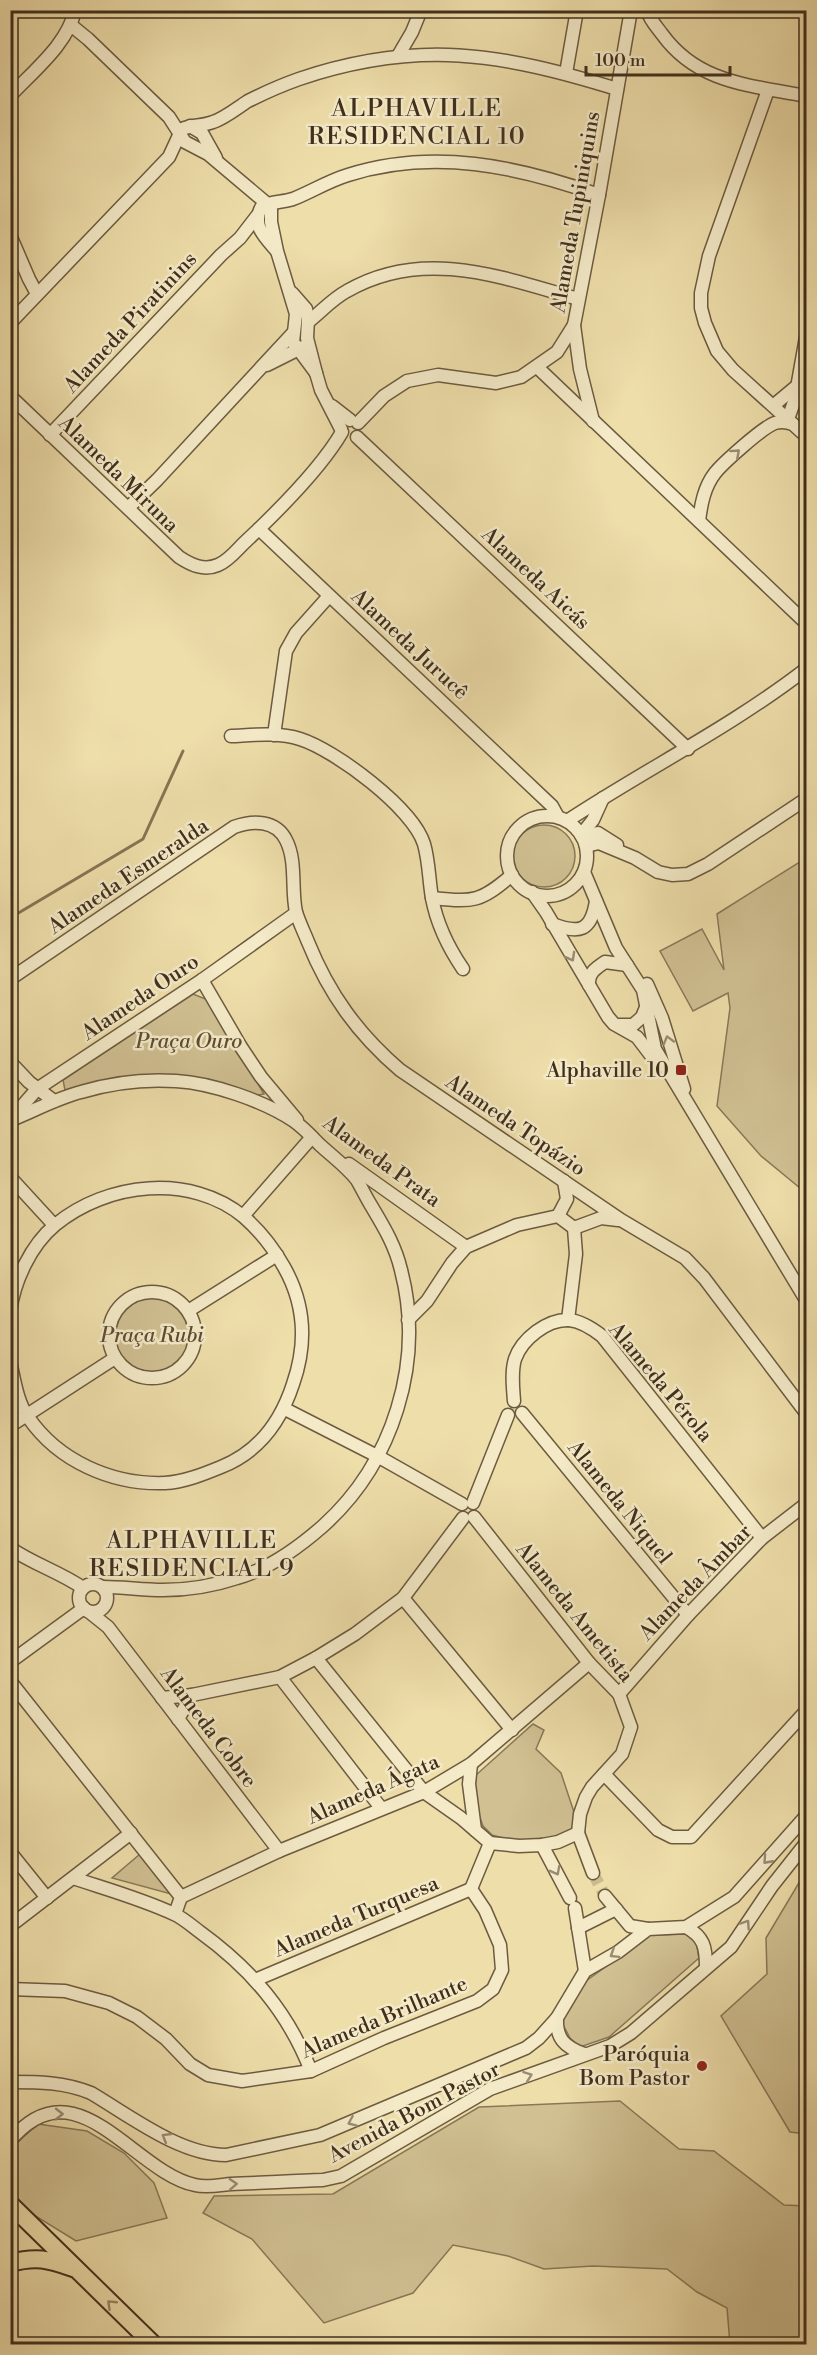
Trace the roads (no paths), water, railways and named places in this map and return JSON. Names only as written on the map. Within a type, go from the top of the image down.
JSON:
[{"type":"main road","points":[[10,2204],[153,2344]]},
{"type":"main road","points":[[10,2263],[40,2258],[76,2270]]},
{"type":"street","points":[[13,88],[72,26],[75,10]]},
{"type":"street","points":[[398,56],[421,10]]},
{"type":"street","points":[[566,73],[577,10]]},
{"type":"street","points":[[631,13],[649,14],[672,48],[699,69],[720,78],[768,90],[807,96]]},
{"type":"street","name":"Alameda Tupiniquins","points":[[593,421],[580,369],[574,325],[631,13]]},
{"type":"street","points":[[72,26],[169,117],[184,142],[218,162],[248,187],[262,210],[260,232]]},
{"type":"street","points":[[10,323],[170,157],[182,129],[215,122],[250,100],[297,80],[336,67],[398,56],[465,55],[566,73],[617,89]]},
{"type":"street","points":[[768,90],[709,256],[701,293],[701,308],[717,351],[733,370],[807,436]]},
{"type":"street","points":[[169,117],[190,126],[206,139],[218,162]]},
{"type":"street","points":[[170,157],[201,144],[215,122]]},
{"type":"street","points":[[262,210],[347,175],[386,165],[426,161],[461,161],[488,165],[566,183],[599,195]]},
{"type":"street","points":[[240,238],[260,232],[292,199]]},
{"type":"street","name":"Alameda Aicás","points":[[262,210],[272,209],[271,222],[287,288],[308,322],[303,346],[327,401],[349,430],[688,748]]},
{"type":"street","name":"Alameda Piratinins","points":[[50,435],[221,255],[240,238],[262,210]]},
{"type":"street","name":"Alameda Aicás","points":[[260,232],[277,251]]},
{"type":"street","points":[[10,236],[37,294]]},
{"type":"street","points":[[308,322],[345,292],[362,283],[414,268],[442,267],[471,270],[578,299]]},
{"type":"street","points":[[301,312],[325,307]]},
{"type":"street","name":"Alameda Aicás","points":[[301,312],[293,333],[293,342],[303,346]]},
{"type":"street","points":[[259,529],[349,430],[395,386],[407,381],[438,375],[496,383],[521,376],[557,352],[574,325]]},
{"type":"street","points":[[128,508],[293,333]]},
{"type":"street","points":[[791,422],[807,338]]},
{"type":"street","points":[[261,368],[303,346]]},
{"type":"street","points":[[537,367],[807,624]]},
{"type":"street","points":[[774,405],[798,385]]},
{"type":"street","name":"Alameda Miruna","points":[[10,396],[189,564],[208,567],[226,560],[259,529]]},
{"type":"street","points":[[699,521],[701,500],[714,474],[758,433],[776,422],[791,422]]},
{"type":"street","name":"Alameda Jurucê","points":[[259,529],[453,711],[563,819]]},
{"type":"street","points":[[274,735],[286,651],[296,633],[329,596]]},
{"type":"street","points":[[563,819],[583,840],[587,859],[584,872],[567,890],[544,895],[532,892],[524,888],[512,875],[508,865],[509,843],[514,833],[532,819],[544,816],[563,819],[604,797],[688,748],[807,669]]},
{"type":"street","points":[[231,736],[274,735],[298,739],[339,757],[389,799],[419,833],[424,845],[436,917],[446,943],[463,969]]},
{"type":"street","points":[[532,819],[536,804],[534,790]]},
{"type":"street","points":[[583,840],[604,797]]},
{"type":"street","points":[[583,840],[599,843],[635,858],[658,872],[672,875],[688,874],[708,864],[807,799]]},
{"type":"street","name":"Alameda Esmeralda","points":[[10,979],[234,826],[253,822],[272,825]]},
{"type":"street","name":"Alameda Topázio","points":[[272,825],[286,840],[290,851],[296,913],[314,956],[332,990],[374,1048],[400,1070],[582,1193],[603,1214],[621,1221],[685,1258],[704,1278],[807,1413]]},
{"type":"street","points":[[584,872],[616,948],[643,990],[655,1049],[807,1300]]},
{"type":"street","points":[[432,898],[472,901],[494,891],[512,875]]},
{"type":"street","points":[[532,892],[614,1024],[637,1037],[646,1047],[669,1086],[693,1115]]},
{"type":"street","points":[[552,924],[565,929],[582,929],[590,922],[596,902]]},
{"type":"street","name":"Alameda Ouro","points":[[11,1120],[37,1089],[202,980],[296,913]]},
{"type":"street","points":[[616,948],[649,987],[662,1018],[693,1115]]},
{"type":"street","points":[[589,985],[588,979],[592,971],[605,962],[627,964]]},
{"type":"street","name":"Alameda Prata","points":[[202,980],[261,1077],[312,1137],[466,1247]]},
{"type":"street","points":[[614,1024],[627,1027],[633,1025],[642,1017],[647,1005]]},
{"type":"street","points":[[10,1062],[37,1089],[54,1101]]},
{"type":"street","points":[[10,1662],[86,1609],[96,1611],[105,1597],[135,1589],[208,1587],[270,1564],[305,1542],[334,1516],[355,1492],[379,1457],[392,1426],[408,1361],[408,1320],[401,1269],[389,1233],[356,1179],[295,1122],[255,1101],[209,1087],[177,1081],[145,1081],[81,1092],[11,1120]]},
{"type":"street","points":[[243,1216],[312,1137]]},
{"type":"street","points":[[10,1177],[54,1225]]},
{"type":"street","points":[[558,1216],[567,1199],[564,1181]]},
{"type":"street","points":[[367,1199],[382,1186]]},
{"type":"street","points":[[10,1312],[22,1271],[54,1225],[81,1207],[102,1197],[158,1187],[184,1190],[215,1200],[243,1216],[256,1228],[277,1255],[291,1279],[302,1319],[300,1364],[285,1409],[273,1427],[250,1450],[225,1466],[167,1483],[112,1478],[82,1464],[52,1444],[27,1416],[10,1361]]},
{"type":"street","points":[[567,1199],[582,1193]]},
{"type":"street","points":[[574,1228],[603,1214]]},
{"type":"street","points":[[408,1320],[427,1301],[452,1263],[466,1247],[517,1225],[558,1216],[574,1228],[576,1254],[568,1320],[547,1326],[528,1337],[515,1359],[514,1401]]},
{"type":"street","points":[[188,1311],[277,1255]]},
{"type":"street","points":[[142,1293],[156,1293],[169,1296],[188,1311],[194,1325],[195,1337],[188,1360],[179,1369],[169,1375],[145,1378],[123,1367],[115,1358],[110,1345],[109,1332],[112,1318],[119,1307],[130,1298],[142,1293]]},
{"type":"street","name":"Alameda Pérola","points":[[568,1320],[590,1328],[602,1336],[762,1538]]},
{"type":"street","points":[[10,1426],[115,1358]]},
{"type":"street","points":[[508,1415],[516,1418],[522,1413],[521,1405],[514,1401]]},
{"type":"street","points":[[468,1504],[508,1415],[507,1404],[514,1401]]},
{"type":"street","points":[[162,1698],[192,1695],[280,1677],[316,1658],[355,1634],[403,1598],[469,1518],[477,1512],[468,1504],[285,1409]]},
{"type":"street","name":"Alameda Niquel","points":[[522,1413],[688,1615]]},
{"type":"street","name":"Alameda Âmbar","points":[[619,1694],[688,1615],[762,1538],[807,1504]]},
{"type":"street","name":"Alameda Ametista","points":[[469,1518],[590,1664],[619,1694],[631,1727],[622,1754],[592,1786],[586,1797],[580,1814],[579,1831]]},
{"type":"street","points":[[10,1548],[22,1557],[105,1597]]},
{"type":"street","points":[[86,1586],[79,1596],[86,1609]]},
{"type":"street","name":"Alameda Cobre","points":[[105,1597],[108,1627]]},
{"type":"street","points":[[403,1598],[512,1730]]},
{"type":"street","name":"Alameda Cobre","points":[[86,1609],[108,1627],[279,1851]]},
{"type":"street","points":[[316,1658],[424,1792],[490,1843],[519,1846],[542,1845],[558,1842],[579,1831],[593,1873]]},
{"type":"street","name":"Alameda Ágata","points":[[181,1897],[279,1851],[424,1792],[471,1764],[590,1664]]},
{"type":"street","points":[[280,1677],[381,1808]]},
{"type":"street","points":[[10,1681],[181,1897],[175,1914]]},
{"type":"street","points":[[178,1719],[192,1695]]},
{"type":"street","points":[[604,1774],[658,1830],[672,1837],[691,1838],[807,1711]]},
{"type":"street","points":[[471,1764],[469,1785],[475,1830]]},
{"type":"street","points":[[604,1896],[630,1926],[648,1929],[686,1927],[734,1898],[807,1816]]},
{"type":"street","points":[[10,1926],[132,1833]]},
{"type":"street","points":[[471,1889],[490,1843]]},
{"type":"street","name":"Avenida Bom Pastor","points":[[10,2141],[18,2132],[41,2116],[57,2113],[78,2115],[100,2124],[169,2174],[198,2186],[323,2180],[341,2176],[490,2089],[609,2046],[631,2033],[731,1947],[772,1886],[807,1843]]},
{"type":"street","points":[[542,1845],[573,1903],[585,1971]]},
{"type":"street","points":[[10,1852],[47,1898]]},
{"type":"street","points":[[73,1878],[175,1914],[229,1953],[286,2018],[300,2042],[311,2071]]},
{"type":"street","name":"Alameda Turquesa","points":[[255,1980],[471,1889]]},
{"type":"street","name":"Alameda Brilhante","points":[[10,1989],[65,1991],[109,2003],[137,2017],[166,2039],[190,2064],[208,2075],[242,2080],[311,2071],[384,2038],[477,2001],[493,1989],[502,1970],[500,1945],[485,1910],[471,1889]]},
{"type":"street","points":[[578,1928],[616,1909]]},
{"type":"street","points":[[686,1927],[702,1939],[706,1948],[706,1967]]},
{"type":"street","name":"Avenida Bom Pastor","points":[[10,2082],[60,2082],[76,2086],[183,2147],[211,2155],[320,2135],[526,2048],[539,2038],[557,2018],[585,1971],[618,1952],[648,1929]]},
{"type":"street","points":[[557,2018],[560,2039],[569,2048],[584,2054]]},
{"type":"waterway","points":[[10,918],[143,839],[183,751]]},
{"type":"tunnel","points":[[593,1873],[605,1896]]},
{"type":"place","name":"Alphaville 10","points":[[681,1070]]},
{"type":"place","name":"Paróquia Bom Pastor","points":[[702,2066]]},
{"type":"district","name":"ALPHAVILLE RESIDENCIAL 10","points":[[417,122]]},
{"type":"district","name":"ALPHAVILLE RESIDENCIAL 9","points":[[192,1554]]},
{"type":"park label","name":"Praça Ouro","points":[[189,1041]]},
{"type":"park label","name":"Praça Rubi","points":[[152,1335]]}]
